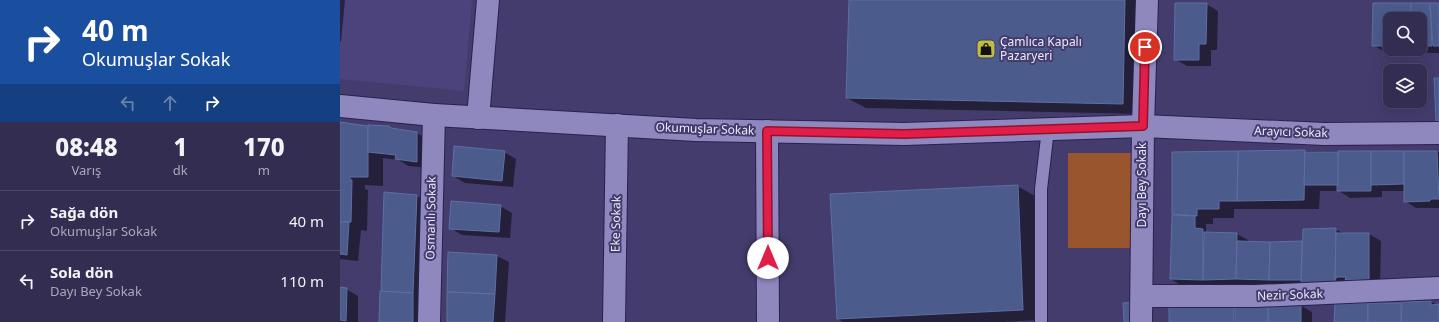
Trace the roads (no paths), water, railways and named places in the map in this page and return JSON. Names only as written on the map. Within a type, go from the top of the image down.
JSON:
[{"type":"street","points":[[478,118],[488,0]]},
{"type":"street","name":"Dayı Bey Sokak","points":[[1141,322],[1143,126],[1147,0]]},
{"type":"street","name":"Okumuşlar Sokak","points":[[340,106],[478,118],[696,130],[904,134],[1143,126]]},
{"type":"street","name":"Osmanlı Sokak","points":[[429,322],[434,115]]},
{"type":"street","name":"Eke Sokak","points":[[614,322],[617,125]]},
{"type":"street","name":"Arayıcı Sokak","points":[[1143,126],[1324,134],[1439,133]]},
{"type":"street","points":[[767,131],[768,322]]},
{"type":"street","name":"Nezir Sokak","points":[[1142,296],[1256,296],[1439,288]]},
{"type":"lane","points":[[1041,322],[1041,189],[1048,129]]},
{"type":"place","name":"Çamlıca Kapalı Pazaryeri","points":[[986,49]]}]
